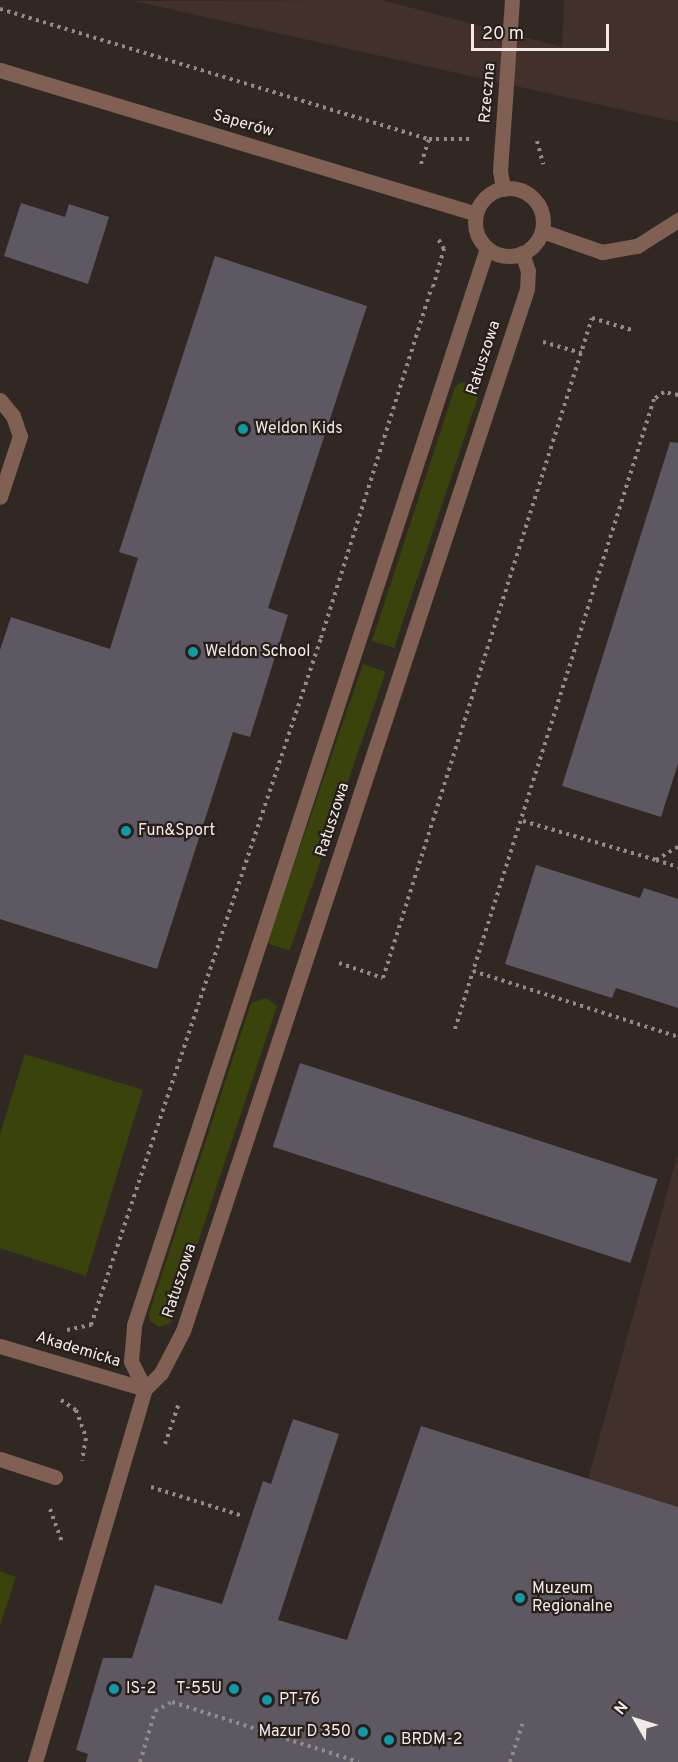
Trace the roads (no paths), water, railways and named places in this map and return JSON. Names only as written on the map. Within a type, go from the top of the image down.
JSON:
[{"type":"street","name":"Rzeczna","points":[[503,189],[500,171],[512,0]]},
{"type":"street","name":"Saperów","points":[[0,70],[476,214]]},
{"type":"street","points":[[503,189],[525,192],[534,199],[543,219],[542,231],[522,253],[508,256],[487,248],[476,233],[476,214],[485,197],[503,189]]},
{"type":"street","points":[[542,231],[602,252],[637,246],[678,220]]},
{"type":"street","name":"Ratuszowa","points":[[145,1389],[131,1361],[134,1325],[487,248]]},
{"type":"street","name":"Ratuszowa","points":[[34,1762],[145,1389],[161,1373],[183,1331],[526,289],[528,271],[522,253]]},
{"type":"street","points":[[0,400],[14,416],[20,436],[0,497]]},
{"type":"street","name":"Akademicka","points":[[0,1346],[145,1389]]},
{"type":"street","points":[[0,1459],[55,1477]]},
{"type":"place","name":"Weldon Kids","points":[[243,429]]},
{"type":"place","name":"Weldon School","points":[[193,652]]},
{"type":"place","name":"Fun&Sport","points":[[126,831]]},
{"type":"place","name":"Muzeum Regionalne","points":[[520,1598]]},
{"type":"place","name":"IS-2","points":[[114,1689]]},
{"type":"place","name":"T-55U","points":[[234,1689]]},
{"type":"place","name":"PT-76","points":[[267,1700]]},
{"type":"place","name":"Mazur D 350","points":[[363,1732]]},
{"type":"place","name":"BRDM-2","points":[[389,1740]]}]
